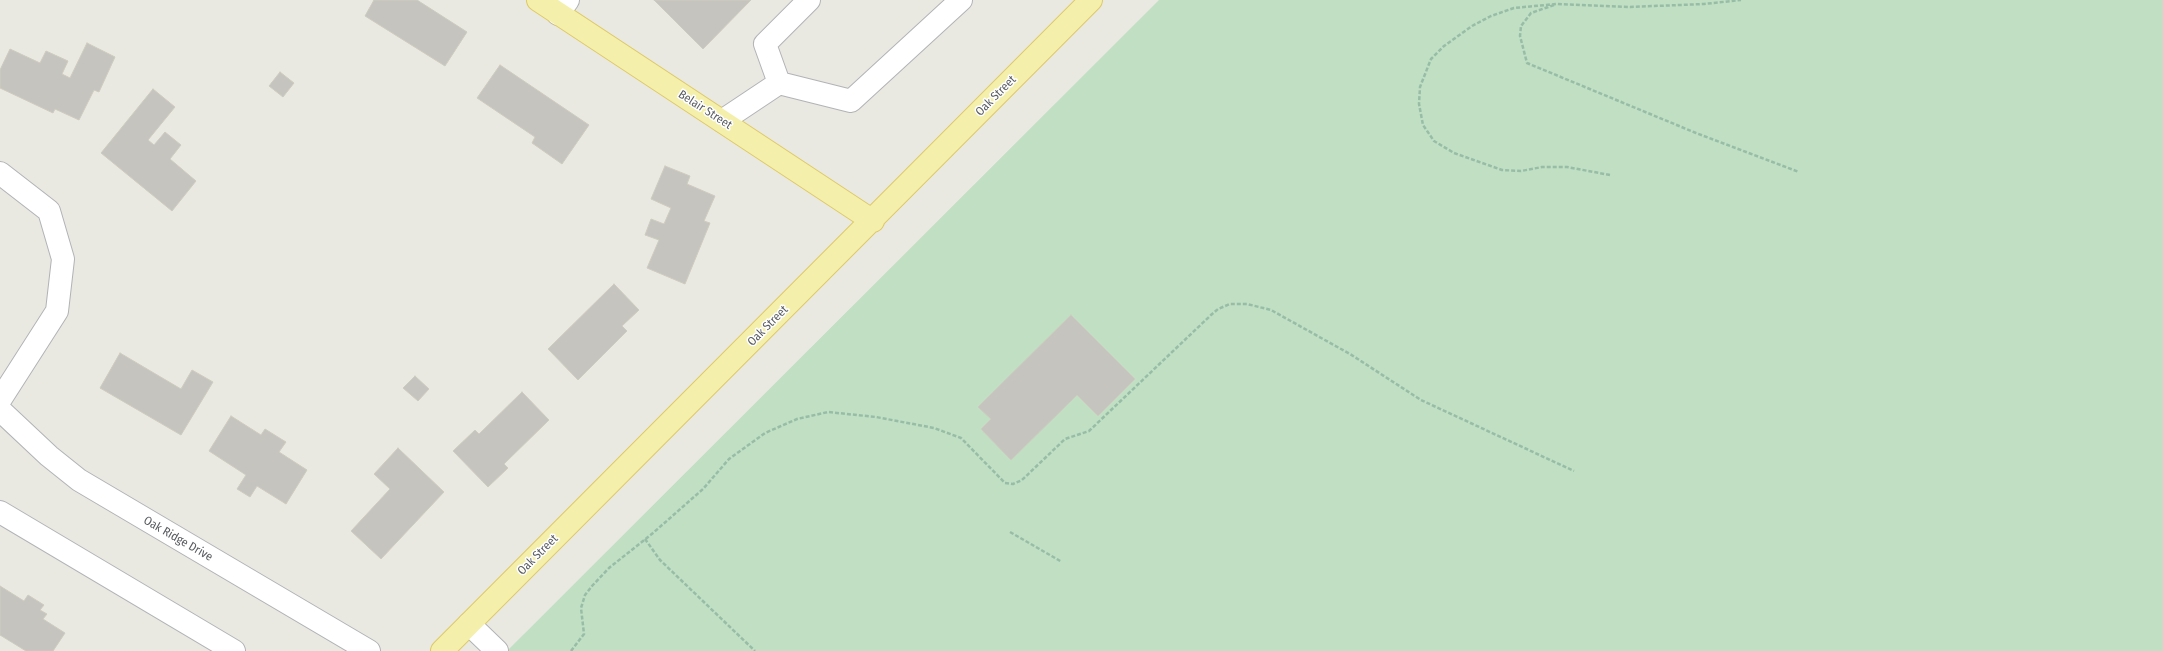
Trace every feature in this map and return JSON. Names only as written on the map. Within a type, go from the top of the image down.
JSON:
[{"type":"main road","name":"Belair Street","points":[[538,0],[563,7],[722,121],[873,221]]},
{"type":"main road","name":"Oak Street","points":[[442,651],[873,221],[1091,0]]},
{"type":"street","points":[[779,83],[765,44],[809,0]]},
{"type":"street","points":[[722,121],[779,83],[851,101],[949,4]]},
{"type":"street","points":[[0,173],[49,211],[63,259],[57,310],[0,400]]},
{"type":"street","name":"Oak Ridge Drive","points":[[0,410],[49,456],[79,480],[368,651]]},
{"type":"street","points":[[0,512],[234,651]]},
{"type":"street","points":[[469,624],[497,651]]},
{"type":"path","points":[[1610,175],[1567,167],[1542,167],[1521,171],[1502,170],[1454,153],[1434,141],[1423,125],[1418,104],[1420,87],[1431,59],[1444,46],[1472,26],[1491,16],[1514,8],[1556,4],[1630,7],[1704,4],[1740,0]]},
{"type":"path","points":[[1556,4],[1531,13],[1521,26],[1520,36],[1527,63],[1696,133],[1799,172]]},
{"type":"path","points":[[571,651],[584,634],[581,608],[585,595],[609,568],[703,489],[729,459],[765,433],[797,419],[828,412],[876,417],[952,433],[961,438],[1005,483],[1013,484],[1022,480],[1064,439],[1089,431],[1218,309],[1238,304],[1257,305],[1282,316],[1350,354],[1421,400],[1574,471]]},
{"type":"path","points":[[1010,532],[1062,562]]},
{"type":"path","points":[[645,539],[660,560],[755,651]]},
{"type":"green space","points":[[1159,0],[2163,0],[2163,651],[507,651]]},
{"type":"building","points":[[374,0],[417,0],[467,32],[445,66],[365,16]]},
{"type":"building","points":[[654,0],[751,0],[703,49]]},
{"type":"building","points":[[87,43],[115,57],[99,92],[94,90],[79,120],[55,109],[53,113],[0,88],[0,70],[10,49],[40,63],[46,51],[68,61],[62,74],[70,78]]},
{"type":"building","points":[[500,65],[589,125],[562,164],[532,143],[535,137],[477,98]]},
{"type":"building","points":[[280,72],[294,83],[283,97],[269,86]]},
{"type":"building","points":[[153,89],[175,107],[148,140],[154,145],[165,132],[181,145],[170,159],[196,181],[172,211],[101,153]]},
{"type":"building","points":[[665,166],[690,176],[687,184],[715,196],[704,221],[710,223],[685,284],[647,268],[659,240],[645,235],[651,219],[664,224],[671,208],[651,199]]},
{"type":"building","points":[[614,284],[639,310],[622,326],[627,331],[578,380],[548,349]]},
{"type":"building","points":[[1071,315],[1135,379],[1098,416],[1077,395],[1011,460],[981,429],[991,419],[978,407]]},
{"type":"building","points":[[120,353],[181,389],[192,370],[213,382],[181,435],[100,388]]},
{"type":"building","points":[[415,376],[429,389],[418,401],[403,388]]},
{"type":"building","points":[[522,392],[549,420],[504,464],[508,468],[488,487],[453,451],[475,430],[479,434]]},
{"type":"building","points":[[231,416],[261,435],[265,429],[286,442],[279,452],[307,470],[286,504],[257,486],[250,497],[237,489],[246,475],[209,451]]},
{"type":"building","points":[[398,448],[444,492],[381,559],[351,531],[390,489],[374,474]]},
{"type":"building","points":[[0,586],[24,601],[28,595],[44,605],[40,610],[47,614],[43,619],[65,633],[53,651],[26,651],[0,635]]}]
